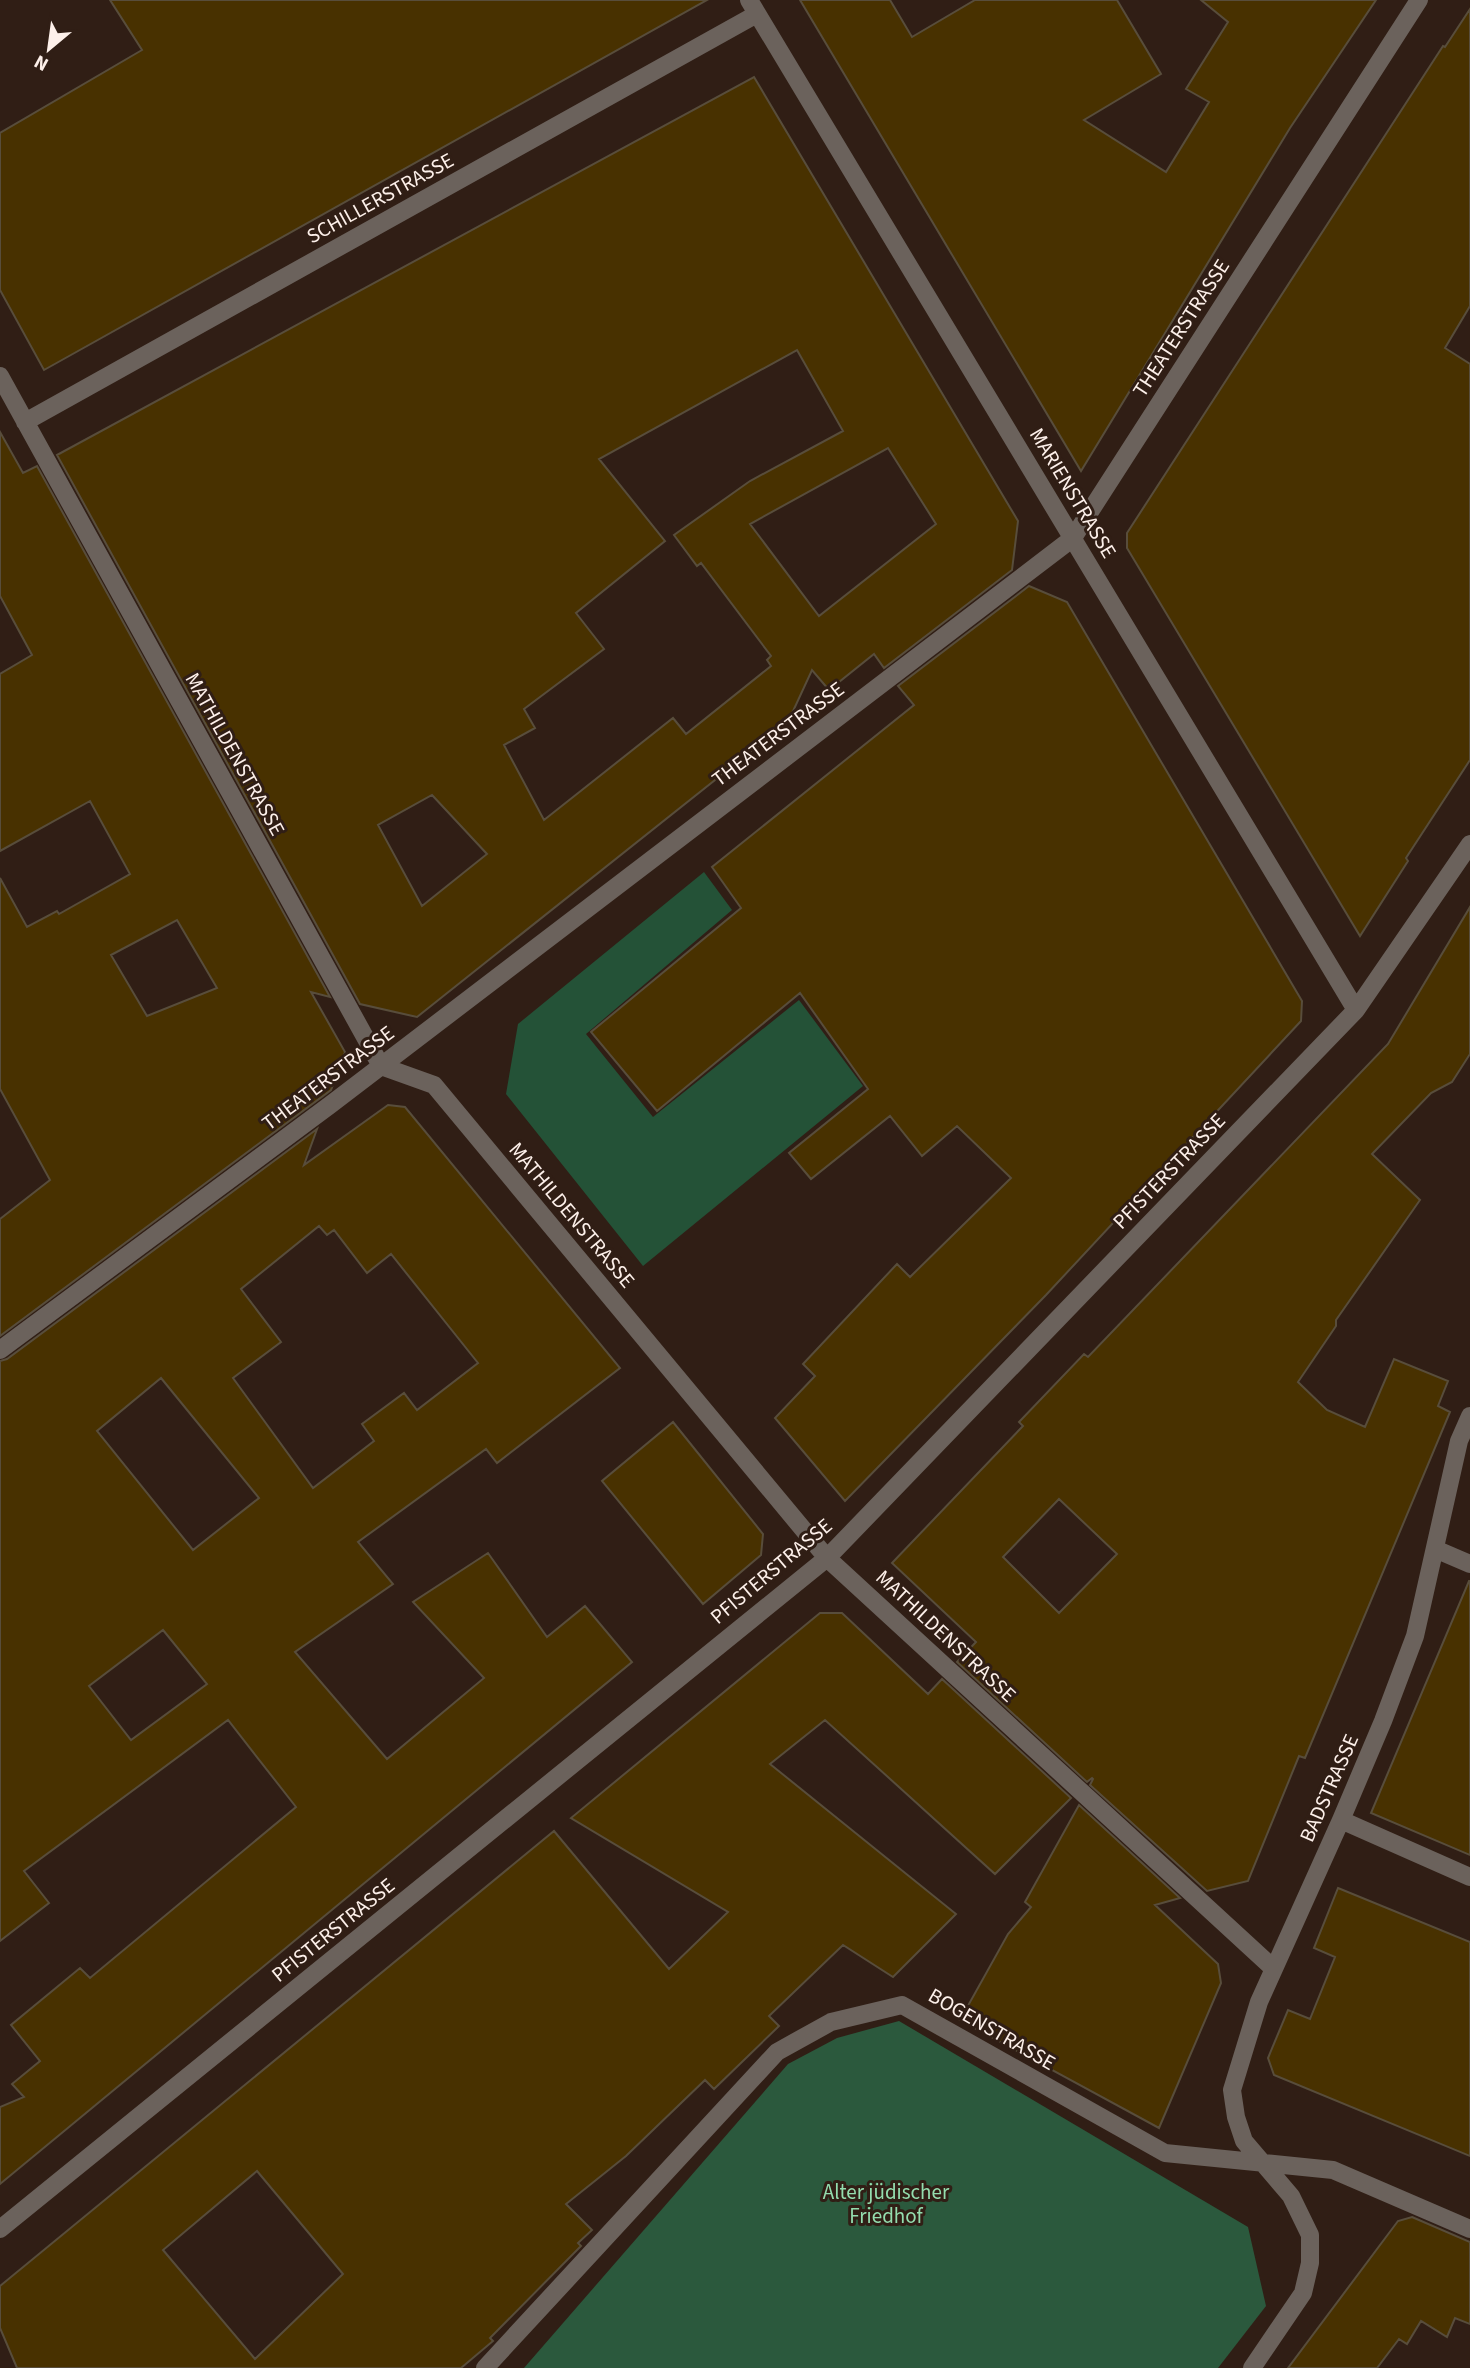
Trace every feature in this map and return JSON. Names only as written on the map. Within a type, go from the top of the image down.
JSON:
[{"type":"street","name":"THEATERSTRASSE","points":[[0,1350],[381,1066],[1073,538],[1419,0]]},
{"type":"street","name":"MARIENSTRASSE","points":[[753,7],[1356,1010]]},
{"type":"street","name":"SCHILLERSTRASSE","points":[[25,422],[753,7]]},
{"type":"street","name":"MATHILDENSTRASSE","points":[[0,376],[381,1066],[434,1085],[827,1558],[1273,1968]]},
{"type":"street","name":"PFISTERSTRASSE","points":[[0,2229],[827,1558],[1356,1010],[1470,844]]},
{"type":"street","name":"BADSTRASSE","points":[[1252,2368],[1303,2294],[1310,2263],[1310,2235],[1291,2196],[1244,2141],[1236,2117],[1232,2090],[1259,2002],[1341,1821],[1415,1636],[1460,1441],[1470,1416]]},
{"type":"street","points":[[1435,1549],[1470,1564]]},
{"type":"street","points":[[1341,1821],[1470,1877]]},
{"type":"street","name":"BOGENSTRASSE","points":[[485,2368],[777,2052],[831,2022],[902,2005],[1164,2153],[1333,2170],[1470,2229]]},
{"type":"green space","points":[[704,872],[732,910],[586,1034],[653,1117],[799,1000],[863,1086],[643,1266],[506,1094],[518,1024]]},
{"type":"green space","name":"Alter jüdischer Friedhof","points":[[899,2021],[1248,2227],[1266,2306],[1218,2368],[524,2368],[788,2064],[837,2038]]},
{"type":"building","points":[[110,0],[707,0],[44,370],[0,290],[0,133],[142,50]]},
{"type":"building","points":[[800,0],[890,0],[912,37],[975,0],[1117,0],[1161,74],[1084,120],[1166,172],[1209,102],[1186,89],[1228,22],[1201,0],[1376,0],[1290,128],[1081,471]]},
{"type":"building","points":[[1470,9],[1470,306],[1445,348],[1470,364],[1470,760],[1406,858],[1408,861],[1360,936],[1127,548],[1127,533],[1443,46],[1445,47]]},
{"type":"building","points":[[754,77],[1018,521],[1012,570],[884,668],[874,654],[829,690],[812,670],[788,722],[417,1017],[360,1004],[57,455]],"holes":[[[797,350],[843,431],[750,481],[674,535],[697,566],[701,563],[771,656],[767,660],[771,666],[686,734],[673,718],[544,820],[504,745],[535,728],[524,709],[604,649],[576,613],[665,541],[599,459]],[[888,448],[936,524],[819,616],[750,524]],[[432,795],[487,854],[422,906],[378,825]]]},
{"type":"building","points":[[0,432],[23,473],[37,466],[330,997],[311,992],[345,1052],[331,1090],[0,1336],[0,1219],[50,1180],[0,1089],[0,878],[27,927],[57,911],[59,914],[130,874],[90,801],[0,851],[0,674],[32,655],[0,596]],"holes":[[[177,920],[217,988],[147,1016],[111,955]]]},
{"type":"building","points":[[1029,586],[1067,602],[1302,1001],[1301,1021],[1046,1295],[845,1501],[775,1418],[815,1376],[803,1364],[897,1264],[910,1277],[1011,1178],[957,1126],[922,1156],[890,1116],[811,1179],[789,1153],[868,1089],[800,993],[657,1111],[591,1032],[741,908],[712,867],[914,705],[898,686]]},
{"type":"building","points":[[1470,907],[1470,1054],[1452,1082],[1431,1093],[1372,1154],[1420,1200],[1336,1320],[1336,1326],[1298,1382],[1327,1410],[1365,1427],[1394,1359],[1448,1381],[1438,1406],[1450,1412],[1305,1758],[1299,1756],[1248,1881],[1207,1891],[1090,1785],[1092,1778],[1087,1782],[957,1662],[976,1642],[892,1563],[1023,1426],[1019,1422],[1084,1354],[1088,1357],[1388,1044]],"holes":[[[1059,1499],[1117,1554],[1059,1613],[1003,1557]]]},
{"type":"building","points":[[388,1105],[405,1107],[620,1368],[497,1463],[486,1449],[358,1542],[393,1584],[295,1652],[387,1759],[484,1678],[413,1602],[488,1553],[547,1637],[585,1606],[632,1662],[0,2184],[0,2107],[24,2097],[12,2084],[40,2061],[11,2025],[80,1968],[90,1978],[296,1807],[228,1720],[24,1871],[49,1903],[0,1941],[0,1361],[7,1359],[317,1129],[304,1165]],"holes":[[[319,1226],[327,1235],[334,1230],[367,1273],[391,1254],[478,1363],[417,1410],[404,1393],[362,1424],[374,1441],[313,1488],[233,1378],[281,1342],[241,1289]],[[161,1378],[259,1498],[193,1550],[97,1431]],[[163,1630],[207,1684],[131,1740],[89,1686]]]},
{"type":"building","points":[[673,1422],[763,1534],[761,1555],[703,1604],[602,1481]]},
{"type":"building","points":[[1470,1581],[1470,1855],[1371,1813]]},
{"type":"building","points":[[820,1613],[842,1613],[928,1694],[942,1679],[1071,1798],[995,1874],[825,1720],[770,1764],[956,1914],[893,1977],[843,1945],[769,2016],[779,2026],[714,2089],[705,2080],[626,2156],[566,2204],[592,2230],[578,2243],[581,2246],[490,2338],[493,2341],[461,2368],[17,2368],[0,2328],[0,2286],[554,1831],[669,1969],[728,1912],[571,1818]],"holes":[[[257,2171],[343,2274],[255,2359],[163,2250]]]},
{"type":"building","points":[[1079,1805],[1180,1898],[1155,1905],[1218,1964],[1221,1983],[1159,2128],[960,2020],[1008,1934],[1031,1907],[1025,1902]]},
{"type":"building","points":[[1338,1888],[1470,1942],[1470,2156],[1274,2075],[1268,2058],[1288,2010],[1310,2019],[1335,1957],[1314,1948]]},
{"type":"building","points":[[1412,2217],[1470,2242],[1470,2324],[1455,2318],[1447,2337],[1421,2321],[1407,2344],[1399,2339],[1377,2368],[1288,2368],[1398,2221]]}]
